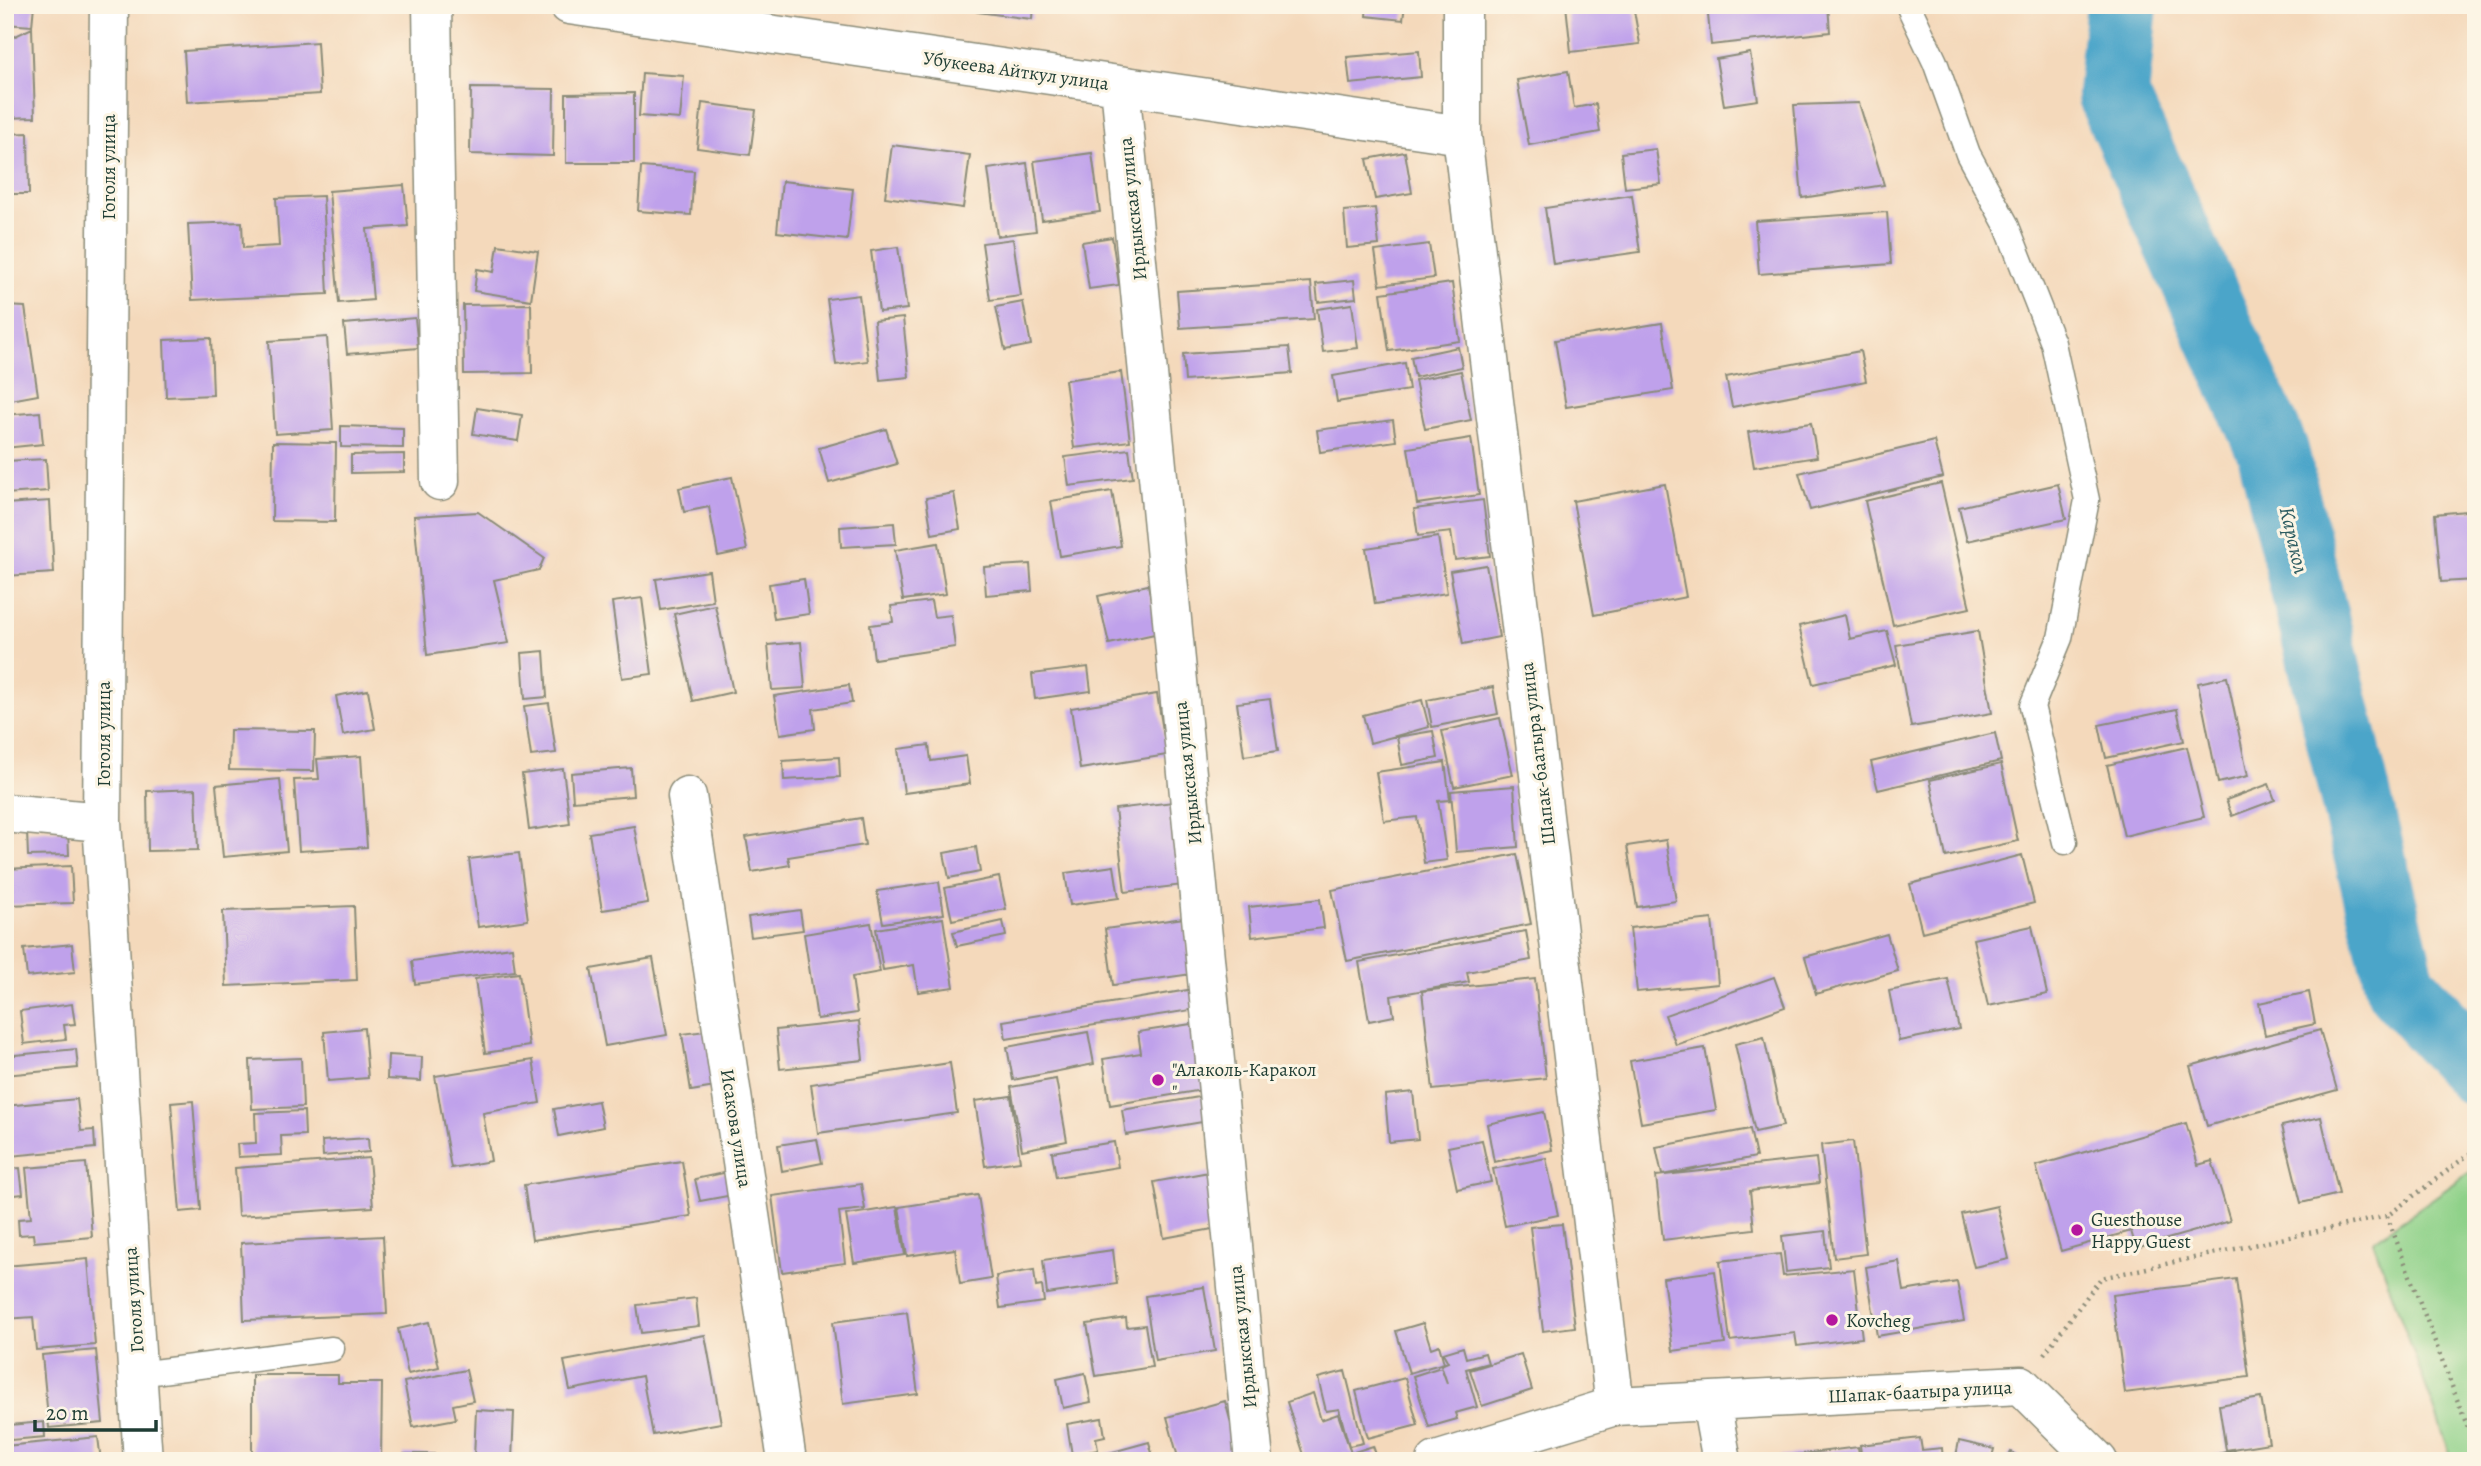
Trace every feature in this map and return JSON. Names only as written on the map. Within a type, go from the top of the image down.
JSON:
[{"type":"street","name":"Гоголя улица","points":[[109,5],[102,822],[144,1461]]},
{"type":"street","points":[[432,5],[440,481]]},
{"type":"street","name":"Убукеева Айткул улица","points":[[569,5],[1462,135]]},
{"type":"street","name":"Шапак-баатыра улица","points":[[1462,5],[1462,135],[1615,1406],[2021,1385],[2098,1461]]},
{"type":"street","name":"Ирдыкская улица","points":[[1121,86],[1254,1461]]},
{"type":"street","name":"Исакова улица","points":[[687,796],[787,1461]]},
{"type":"street","points":[[5,813],[102,822]]},
{"type":"street","points":[[1711,1402],[1723,1461]]},
{"type":"street","points":[[1436,1461],[1615,1406]]},
{"type":"lane","points":[[1908,5],[1935,62],[1968,154],[2006,224],[2053,343],[2087,500],[2060,638],[2032,706],[2065,842]]},
{"type":"lane","points":[[138,1374],[332,1349]]},
{"type":"path","points":[[2021,1385],[2101,1278],[2387,1216],[2476,1149]]},
{"type":"path","points":[[2387,1216],[2476,1449]]},
{"type":"green space","points":[[2476,1168],[2476,1461],[2453,1461],[2373,1241]]},
{"type":"building","points":[[5,5],[34,5],[32,26],[5,24]]},
{"type":"building","points":[[790,5],[811,5],[810,10]]},
{"type":"building","points":[[978,5],[1033,5],[1032,19],[977,12]]},
{"type":"building","points":[[1367,5],[1405,5],[1403,20],[1366,16]]},
{"type":"building","points":[[1566,5],[1633,5],[1640,44],[1571,52]]},
{"type":"building","points":[[1707,5],[1828,5],[1830,32],[1711,45]]},
{"type":"building","points":[[32,28],[35,117],[5,118],[5,92],[11,91],[9,39]]},
{"type":"building","points":[[317,42],[320,94],[187,102],[184,51]]},
{"type":"building","points":[[1419,51],[1421,77],[1350,84],[1347,57]]},
{"type":"building","points":[[1750,53],[1758,100],[1724,105],[1716,59]]},
{"type":"building","points":[[1568,71],[1574,108],[1596,104],[1600,132],[1529,145],[1517,80]]},
{"type":"building","points":[[642,73],[684,76],[680,119],[639,116]]},
{"type":"building","points":[[471,88],[554,89],[553,156],[470,154]]},
{"type":"building","points":[[634,93],[634,163],[566,163],[566,94]]},
{"type":"building","points":[[702,103],[756,110],[750,155],[697,148]]},
{"type":"building","points":[[1859,103],[1884,185],[1802,198],[1794,105]]},
{"type":"building","points":[[28,133],[29,194],[9,194],[10,221],[5,221],[5,134]]},
{"type":"building","points":[[892,145],[970,155],[963,208],[885,197]]},
{"type":"building","points":[[1656,149],[1661,184],[1625,188],[1621,153]]},
{"type":"building","points":[[1405,152],[1412,193],[1375,199],[1367,159]]},
{"type":"building","points":[[1092,153],[1100,212],[1042,220],[1034,161]]},
{"type":"building","points":[[1027,163],[1036,231],[997,236],[988,169]]},
{"type":"building","points":[[641,167],[694,171],[691,215],[638,211]]},
{"type":"building","points":[[782,181],[853,189],[847,240],[777,232]]},
{"type":"building","points":[[404,185],[408,226],[367,229],[373,300],[339,303],[329,191]]},
{"type":"building","points":[[1632,195],[1640,252],[1553,264],[1545,208]]},
{"type":"building","points":[[323,196],[328,294],[192,300],[188,224],[242,222],[243,248],[279,246],[276,198]]},
{"type":"building","points":[[1375,208],[1379,245],[1347,248],[1344,211]]},
{"type":"building","points":[[1887,212],[1891,264],[1759,274],[1755,221]]},
{"type":"building","points":[[1112,237],[1119,285],[1089,289],[1082,242]]},
{"type":"building","points":[[1013,239],[1021,296],[990,300],[982,243]]},
{"type":"building","points":[[1429,244],[1434,278],[1380,285],[1375,251]]},
{"type":"building","points":[[498,245],[538,251],[531,300],[474,291],[477,269],[494,272]]},
{"type":"building","points":[[898,247],[907,309],[879,312],[871,251]]},
{"type":"building","points":[[1354,280],[1356,298],[1318,302],[1316,284]]},
{"type":"building","points":[[1311,282],[1314,319],[1180,328],[1177,291]]},
{"type":"building","points":[[1452,283],[1460,341],[1389,351],[1381,293]]},
{"type":"building","points":[[859,295],[868,361],[836,365],[827,299]]},
{"type":"building","points":[[1023,302],[1031,345],[1005,350],[996,307]]},
{"type":"building","points":[[531,304],[532,373],[464,374],[463,305]]},
{"type":"building","points":[[1352,304],[1358,348],[1323,352],[1317,309]]},
{"type":"building","points":[[5,306],[25,307],[38,395],[5,401]]},
{"type":"building","points":[[415,318],[418,348],[347,354],[344,324]]},
{"type":"building","points":[[903,318],[909,377],[880,380],[874,321]]},
{"type":"building","points":[[1662,323],[1673,390],[1566,407],[1555,340]]},
{"type":"building","points":[[327,337],[333,430],[275,434],[269,341]]},
{"type":"building","points":[[211,338],[213,395],[166,397],[164,340]]},
{"type":"building","points":[[1289,347],[1292,373],[1185,381],[1183,354]]},
{"type":"building","points":[[1458,347],[1462,367],[1415,377],[1411,357]]},
{"type":"building","points":[[1860,351],[1866,381],[1732,407],[1726,377]]},
{"type":"building","points":[[1405,363],[1409,390],[1337,402],[1333,376]]},
{"type":"building","points":[[1461,371],[1471,420],[1425,429],[1415,380]]},
{"type":"building","points":[[1121,372],[1130,441],[1074,448],[1065,380]]},
{"type":"building","points":[[477,408],[522,415],[518,441],[473,434]]},
{"type":"building","points":[[40,412],[43,444],[5,448],[5,415]]},
{"type":"building","points":[[1393,420],[1396,441],[1320,452],[1317,430]]},
{"type":"building","points":[[1811,423],[1817,457],[1754,467],[1748,432]]},
{"type":"building","points":[[341,426],[403,428],[403,448],[341,447]]},
{"type":"building","points":[[886,429],[897,464],[829,483],[819,448]]},
{"type":"building","points":[[1471,438],[1479,495],[1417,504],[1408,448]]},
{"type":"building","points":[[1934,441],[1943,477],[1810,510],[1799,473]]},
{"type":"building","points":[[273,442],[336,443],[335,522],[272,521]]},
{"type":"building","points":[[1129,449],[1133,478],[1069,486],[1065,457]]},
{"type":"building","points":[[404,454],[404,472],[351,473],[351,455]]},
{"type":"building","points":[[46,459],[48,491],[5,494],[5,461]]},
{"type":"building","points":[[732,477],[747,550],[718,556],[709,507],[684,512],[679,488]]},
{"type":"building","points":[[1941,483],[1970,608],[1893,625],[1865,501]]},
{"type":"building","points":[[1665,484],[1686,597],[1594,615],[1573,501]]},
{"type":"building","points":[[2058,484],[2066,519],[1967,541],[1959,507]]},
{"type":"building","points":[[1112,491],[1121,546],[1060,556],[1051,501]]},
{"type":"building","points":[[954,493],[960,529],[932,534],[926,498]]},
{"type":"building","points":[[1483,500],[1490,556],[1455,560],[1451,532],[1418,536],[1414,509]]},
{"type":"building","points":[[50,501],[54,573],[5,576],[5,504]]},
{"type":"building","points":[[2476,510],[2476,580],[2441,582],[2435,514]]},
{"type":"building","points":[[478,512],[544,558],[539,570],[494,580],[509,643],[427,655],[414,516]]},
{"type":"building","points":[[894,523],[896,544],[841,547],[840,527]]},
{"type":"building","points":[[1438,537],[1447,593],[1375,604],[1366,548]]},
{"type":"building","points":[[938,543],[946,594],[903,600],[895,550]]},
{"type":"building","points":[[1030,564],[1032,591],[986,595],[984,567]]},
{"type":"building","points":[[1486,565],[1499,637],[1463,644],[1450,571]]},
{"type":"building","points":[[709,571],[713,601],[661,610],[656,579]]},
{"type":"building","points":[[804,579],[809,614],[774,619],[769,584]]},
{"type":"building","points":[[1148,585],[1159,633],[1109,644],[1098,596]]},
{"type":"building","points":[[642,598],[652,674],[622,678],[612,602]]},
{"type":"building","points":[[931,601],[934,617],[951,615],[955,647],[874,659],[870,625],[893,622],[891,606]]},
{"type":"building","points":[[715,605],[733,692],[693,701],[674,614]]},
{"type":"building","points":[[1845,615],[1850,639],[1887,631],[1896,665],[1813,684],[1799,626]]},
{"type":"building","points":[[1978,631],[1992,713],[1911,727],[1896,645]]},
{"type":"building","points":[[801,642],[805,688],[772,690],[768,645]]},
{"type":"building","points":[[544,651],[547,697],[525,699],[522,653]]},
{"type":"building","points":[[1088,667],[1091,691],[1035,699],[1032,674]]},
{"type":"building","points":[[2227,677],[2248,776],[2218,783],[2198,683]]},
{"type":"building","points":[[849,685],[852,703],[813,709],[815,729],[780,734],[774,696]]},
{"type":"building","points":[[1493,687],[1498,714],[1432,727],[1427,700]]},
{"type":"building","points":[[368,690],[375,729],[343,735],[336,696]]},
{"type":"building","points":[[1157,694],[1167,755],[1080,769],[1071,708]]},
{"type":"building","points":[[1270,699],[1278,751],[1244,756],[1237,703]]},
{"type":"building","points":[[1422,700],[1429,727],[1370,743],[1363,715]]},
{"type":"building","points":[[549,703],[556,753],[531,756],[524,706]]},
{"type":"building","points":[[2177,709],[2184,741],[2106,758],[2099,725]]},
{"type":"building","points":[[1500,718],[1513,775],[1454,787],[1442,731]]},
{"type":"building","points":[[230,730],[315,731],[314,771],[229,770]]},
{"type":"building","points":[[1433,731],[1438,758],[1402,765],[1397,737]]},
{"type":"building","points":[[1995,733],[2001,761],[1878,790],[1871,762]]},
{"type":"building","points":[[929,745],[931,761],[966,756],[970,784],[904,793],[898,749]]},
{"type":"building","points":[[2187,747],[2204,817],[2124,836],[2107,765]]},
{"type":"building","points":[[361,756],[367,847],[299,851],[294,780],[319,779],[317,759]]},
{"type":"building","points":[[839,757],[840,777],[784,780],[783,761]]},
{"type":"building","points":[[1445,762],[1450,800],[1438,801],[1447,860],[1424,863],[1417,817],[1384,821],[1376,772]]},
{"type":"building","points":[[2001,764],[2018,841],[1946,857],[1930,780]]},
{"type":"building","points":[[631,768],[633,796],[573,801],[571,773]]},
{"type":"building","points":[[563,769],[570,824],[529,830],[522,774]]},
{"type":"building","points":[[280,779],[287,851],[223,857],[216,785]]},
{"type":"building","points":[[2269,784],[2275,800],[2232,816],[2226,800]]},
{"type":"building","points":[[1514,786],[1518,847],[1456,852],[1451,791]]},
{"type":"building","points":[[196,789],[198,850],[148,851],[147,791]]},
{"type":"building","points":[[1181,801],[1192,884],[1125,892],[1115,809]]},
{"type":"building","points":[[861,818],[865,845],[788,857],[790,865],[752,872],[746,837]]},
{"type":"building","points":[[634,826],[648,903],[602,910],[589,833]]},
{"type":"building","points":[[68,830],[69,855],[28,856],[27,831]]},
{"type":"building","points":[[1666,840],[1676,901],[1637,907],[1627,846]]},
{"type":"building","points":[[976,847],[980,872],[949,878],[944,853]]},
{"type":"building","points":[[519,853],[528,920],[478,927],[469,859]]},
{"type":"building","points":[[1517,854],[1531,924],[1347,961],[1332,890]]},
{"type":"building","points":[[2022,855],[2034,903],[1922,932],[1910,884]]},
{"type":"building","points":[[71,866],[73,903],[5,905],[5,869]]},
{"type":"building","points":[[1114,866],[1119,898],[1070,905],[1065,873]]},
{"type":"building","points":[[999,877],[1006,909],[952,920],[945,888]]},
{"type":"building","points":[[939,882],[944,914],[883,923],[877,891]]},
{"type":"building","points":[[1320,899],[1324,928],[1252,937],[1249,907]]},
{"type":"building","points":[[354,906],[357,980],[226,986],[223,911]]},
{"type":"building","points":[[800,910],[803,930],[751,937],[748,917]]},
{"type":"building","points":[[943,918],[954,987],[918,992],[914,965],[883,970],[876,929]]},
{"type":"building","points":[[1184,918],[1192,974],[1113,985],[1105,929]]},
{"type":"building","points":[[1712,919],[1718,984],[1637,992],[1630,928]]},
{"type":"building","points":[[1003,921],[1006,936],[957,946],[953,932]]},
{"type":"building","points":[[871,923],[880,972],[852,977],[857,1013],[817,1019],[804,934]]},
{"type":"building","points":[[2032,926],[2047,994],[1988,1006],[1973,939]]},
{"type":"building","points":[[1526,931],[1531,960],[1467,972],[1469,982],[1391,996],[1394,1016],[1369,1021],[1359,962]]},
{"type":"building","points":[[1887,934],[1898,971],[1816,994],[1805,957]]},
{"type":"building","points":[[72,944],[75,972],[27,977],[24,949]]},
{"type":"building","points":[[512,947],[515,971],[415,984],[412,961]]},
{"type":"building","points":[[653,958],[667,1035],[605,1046],[591,969]]},
{"type":"building","points":[[519,973],[529,1046],[485,1053],[475,979]]},
{"type":"building","points":[[1774,977],[1785,1007],[1676,1045],[1665,1015]]},
{"type":"building","points":[[1535,979],[1546,1078],[1433,1090],[1422,991]]},
{"type":"building","points":[[1948,979],[1959,1029],[1899,1041],[1889,991]]},
{"type":"building","points":[[1194,989],[1197,1009],[1006,1039],[1003,1021]]},
{"type":"building","points":[[2309,992],[2315,1024],[2265,1035],[2259,1003]]},
{"type":"building","points":[[72,1004],[75,1024],[64,1025],[66,1039],[24,1044],[20,1011]]},
{"type":"building","points":[[859,1021],[863,1060],[780,1069],[776,1030]]},
{"type":"building","points":[[1198,1023],[1209,1089],[1110,1105],[1103,1059],[1141,1053],[1138,1032]]},
{"type":"building","points":[[364,1028],[368,1078],[328,1081],[324,1032]]},
{"type":"building","points":[[713,1030],[721,1086],[691,1091],[682,1034]]},
{"type":"building","points":[[2320,1030],[2337,1090],[2207,1126],[2190,1066]]},
{"type":"building","points":[[1088,1032],[1094,1064],[1013,1080],[1007,1047]]},
{"type":"building","points":[[1764,1037],[1783,1126],[1755,1132],[1735,1044]]},
{"type":"building","points":[[1705,1048],[1716,1110],[1641,1123],[1630,1061]]},
{"type":"building","points":[[76,1049],[78,1068],[5,1075],[5,1056]]},
{"type":"building","points":[[388,1055],[422,1057],[421,1081],[387,1079]]},
{"type":"building","points":[[301,1058],[303,1107],[252,1109],[250,1060]]},
{"type":"building","points":[[533,1060],[540,1103],[483,1113],[491,1161],[451,1168],[435,1076]]},
{"type":"building","points":[[950,1063],[957,1113],[818,1133],[811,1084]]},
{"type":"building","points":[[1056,1079],[1067,1141],[1022,1150],[1011,1087]]},
{"type":"building","points":[[1413,1092],[1418,1139],[1389,1142],[1385,1095]]},
{"type":"building","points":[[1211,1095],[1214,1120],[1126,1135],[1122,1110]]},
{"type":"building","points":[[1011,1096],[1020,1161],[985,1166],[975,1101]]},
{"type":"building","points":[[77,1099],[81,1131],[94,1130],[95,1148],[10,1156],[5,1106]]},
{"type":"building","points":[[193,1101],[201,1210],[180,1212],[171,1103]]},
{"type":"building","points":[[598,1101],[603,1127],[559,1136],[554,1109]]},
{"type":"building","points":[[304,1111],[305,1135],[281,1136],[282,1155],[238,1157],[237,1144],[256,1143],[255,1113]]},
{"type":"building","points":[[1544,1112],[1552,1150],[1494,1162],[1487,1124]]},
{"type":"building","points":[[2321,1117],[2339,1194],[2301,1203],[2282,1126]]},
{"type":"building","points":[[2186,1123],[2198,1165],[2212,1161],[2230,1221],[2136,1248],[2131,1231],[2061,1251],[2036,1166]]},
{"type":"building","points":[[1750,1129],[1756,1157],[1662,1175],[1656,1147]]},
{"type":"building","points":[[368,1138],[369,1152],[323,1156],[322,1141]]},
{"type":"building","points":[[817,1139],[822,1163],[782,1171],[778,1145]]},
{"type":"building","points":[[1482,1140],[1491,1182],[1457,1189],[1448,1147]]},
{"type":"building","points":[[1853,1141],[1866,1254],[1834,1258],[1821,1145]]},
{"type":"building","points":[[1114,1142],[1118,1167],[1056,1177],[1052,1152]]},
{"type":"building","points":[[369,1158],[373,1207],[238,1216],[235,1168]]},
{"type":"building","points":[[1546,1158],[1558,1215],[1505,1226],[1493,1169]]},
{"type":"building","points":[[1816,1158],[1819,1183],[1750,1191],[1754,1229],[1663,1240],[1656,1176]]},
{"type":"building","points":[[682,1161],[691,1216],[532,1240],[524,1185]]},
{"type":"building","points":[[86,1163],[92,1237],[34,1242],[33,1234],[19,1235],[18,1219],[31,1218],[26,1168]]},
{"type":"building","points":[[20,1168],[23,1194],[5,1196],[5,1169]]},
{"type":"building","points":[[728,1172],[733,1195],[700,1201],[695,1179]]},
{"type":"building","points":[[1209,1172],[1218,1228],[1164,1238],[1154,1182]]},
{"type":"building","points":[[861,1184],[865,1209],[839,1212],[845,1263],[782,1272],[772,1196]]},
{"type":"building","points":[[978,1195],[991,1279],[960,1284],[955,1249],[907,1256],[899,1207]]},
{"type":"building","points":[[1997,1206],[2009,1259],[1974,1267],[1961,1214]]},
{"type":"building","points":[[897,1207],[905,1255],[854,1263],[846,1215]]},
{"type":"building","points":[[1562,1224],[1575,1327],[1543,1331],[1530,1227]]},
{"type":"building","points":[[1825,1231],[1829,1267],[1786,1272],[1782,1236]]},
{"type":"building","points":[[383,1236],[387,1314],[244,1320],[241,1243]]},
{"type":"building","points":[[1113,1250],[1117,1284],[1047,1294],[1043,1260]]},
{"type":"building","points":[[1780,1254],[1783,1276],[1854,1269],[1862,1338],[1797,1346],[1795,1333],[1730,1341],[1720,1261]]},
{"type":"building","points":[[88,1259],[95,1345],[36,1350],[33,1317],[6,1319],[5,1266]]},
{"type":"building","points":[[1899,1261],[1904,1291],[1957,1282],[1964,1321],[1877,1336],[1866,1267]]},
{"type":"building","points":[[1034,1270],[1036,1287],[1042,1286],[1044,1302],[1000,1308],[996,1276]]},
{"type":"building","points":[[1715,1271],[1725,1344],[1673,1351],[1663,1278]]},
{"type":"building","points":[[2236,1279],[2249,1377],[2125,1393],[2112,1295]]},
{"type":"building","points":[[1204,1287],[1215,1351],[1155,1361],[1145,1296]]},
{"type":"building","points":[[696,1298],[699,1326],[641,1333],[637,1305]]},
{"type":"building","points":[[907,1312],[918,1394],[843,1404],[833,1322]]},
{"type":"building","points":[[1126,1318],[1127,1327],[1145,1325],[1152,1367],[1096,1376],[1087,1324]]},
{"type":"building","points":[[429,1322],[439,1367],[408,1374],[398,1329]]},
{"type":"building","points":[[1423,1323],[1431,1348],[1439,1345],[1444,1363],[1409,1373],[1396,1331]]},
{"type":"building","points":[[705,1335],[721,1423],[653,1435],[642,1376],[570,1390],[564,1361]]},
{"type":"building","points":[[1463,1347],[1466,1358],[1485,1353],[1488,1363],[1466,1369],[1477,1407],[1455,1413],[1457,1419],[1429,1427],[1413,1376],[1441,1367],[1447,1383],[1441,1365],[1448,1362],[1443,1353]]},
{"type":"building","points":[[96,1350],[103,1423],[49,1428],[42,1355]]},
{"type":"building","points":[[1521,1354],[1532,1390],[1482,1406],[1470,1370]]},
{"type":"building","points":[[466,1370],[473,1401],[453,1405],[456,1419],[413,1427],[404,1382]]},
{"type":"building","points":[[1345,1371],[1363,1443],[1349,1446],[1339,1409],[1326,1411],[1318,1378]]},
{"type":"building","points":[[1085,1373],[1091,1402],[1063,1408],[1057,1379]]},
{"type":"building","points":[[252,1375],[338,1375],[338,1383],[382,1383],[381,1461],[252,1461]]},
{"type":"building","points":[[1405,1378],[1418,1425],[1368,1438],[1356,1391]]},
{"type":"building","points":[[1313,1393],[1321,1420],[1338,1414],[1351,1453],[1373,1446],[1378,1460],[1348,1461],[1346,1454],[1326,1461],[1306,1461],[1287,1402]]},
{"type":"building","points":[[2261,1398],[2269,1443],[2226,1450],[2219,1405]]},
{"type":"building","points":[[1225,1401],[1241,1461],[1179,1461],[1167,1417]]},
{"type":"building","points":[[476,1410],[514,1412],[512,1460],[474,1459]]},
{"type":"building","points":[[1102,1418],[1105,1436],[1096,1438],[1098,1450],[1072,1455],[1067,1424]]},
{"type":"building","points":[[44,1422],[45,1437],[11,1440],[9,1425]]},
{"type":"building","points":[[98,1437],[101,1461],[5,1461],[5,1446]]},
{"type":"building","points":[[1920,1438],[1922,1450],[1942,1448],[1943,1461],[1862,1461],[1860,1445]]},
{"type":"building","points":[[1959,1441],[1994,1449],[1991,1461],[1955,1461]]},
{"type":"building","points":[[1149,1442],[1154,1461],[1106,1461],[1105,1454]]},
{"type":"building","points":[[1858,1447],[1860,1461],[1779,1461],[1779,1457]]},
{"type":"building","points":[[2234,1450],[2236,1461],[2193,1461],[2193,1460]]},
{"type":"building","points":[[2011,1452],[2026,1461],[2006,1461]]},
{"type":"building","points":[[404,1454],[434,1454],[434,1461],[404,1461]]},
{"type":"waterway","name":"Каракол","points":[[2122,5],[2113,95],[2273,451],[2401,987],[2476,1070]]},
{"type":"place","name":"\"Алаколь-Каракол \"","points":[[1158,1080]]},
{"type":"place","name":"Guesthouse Happy Guest","points":[[2077,1230]]},
{"type":"place","name":"Kovcheg","points":[[1832,1320]]}]
